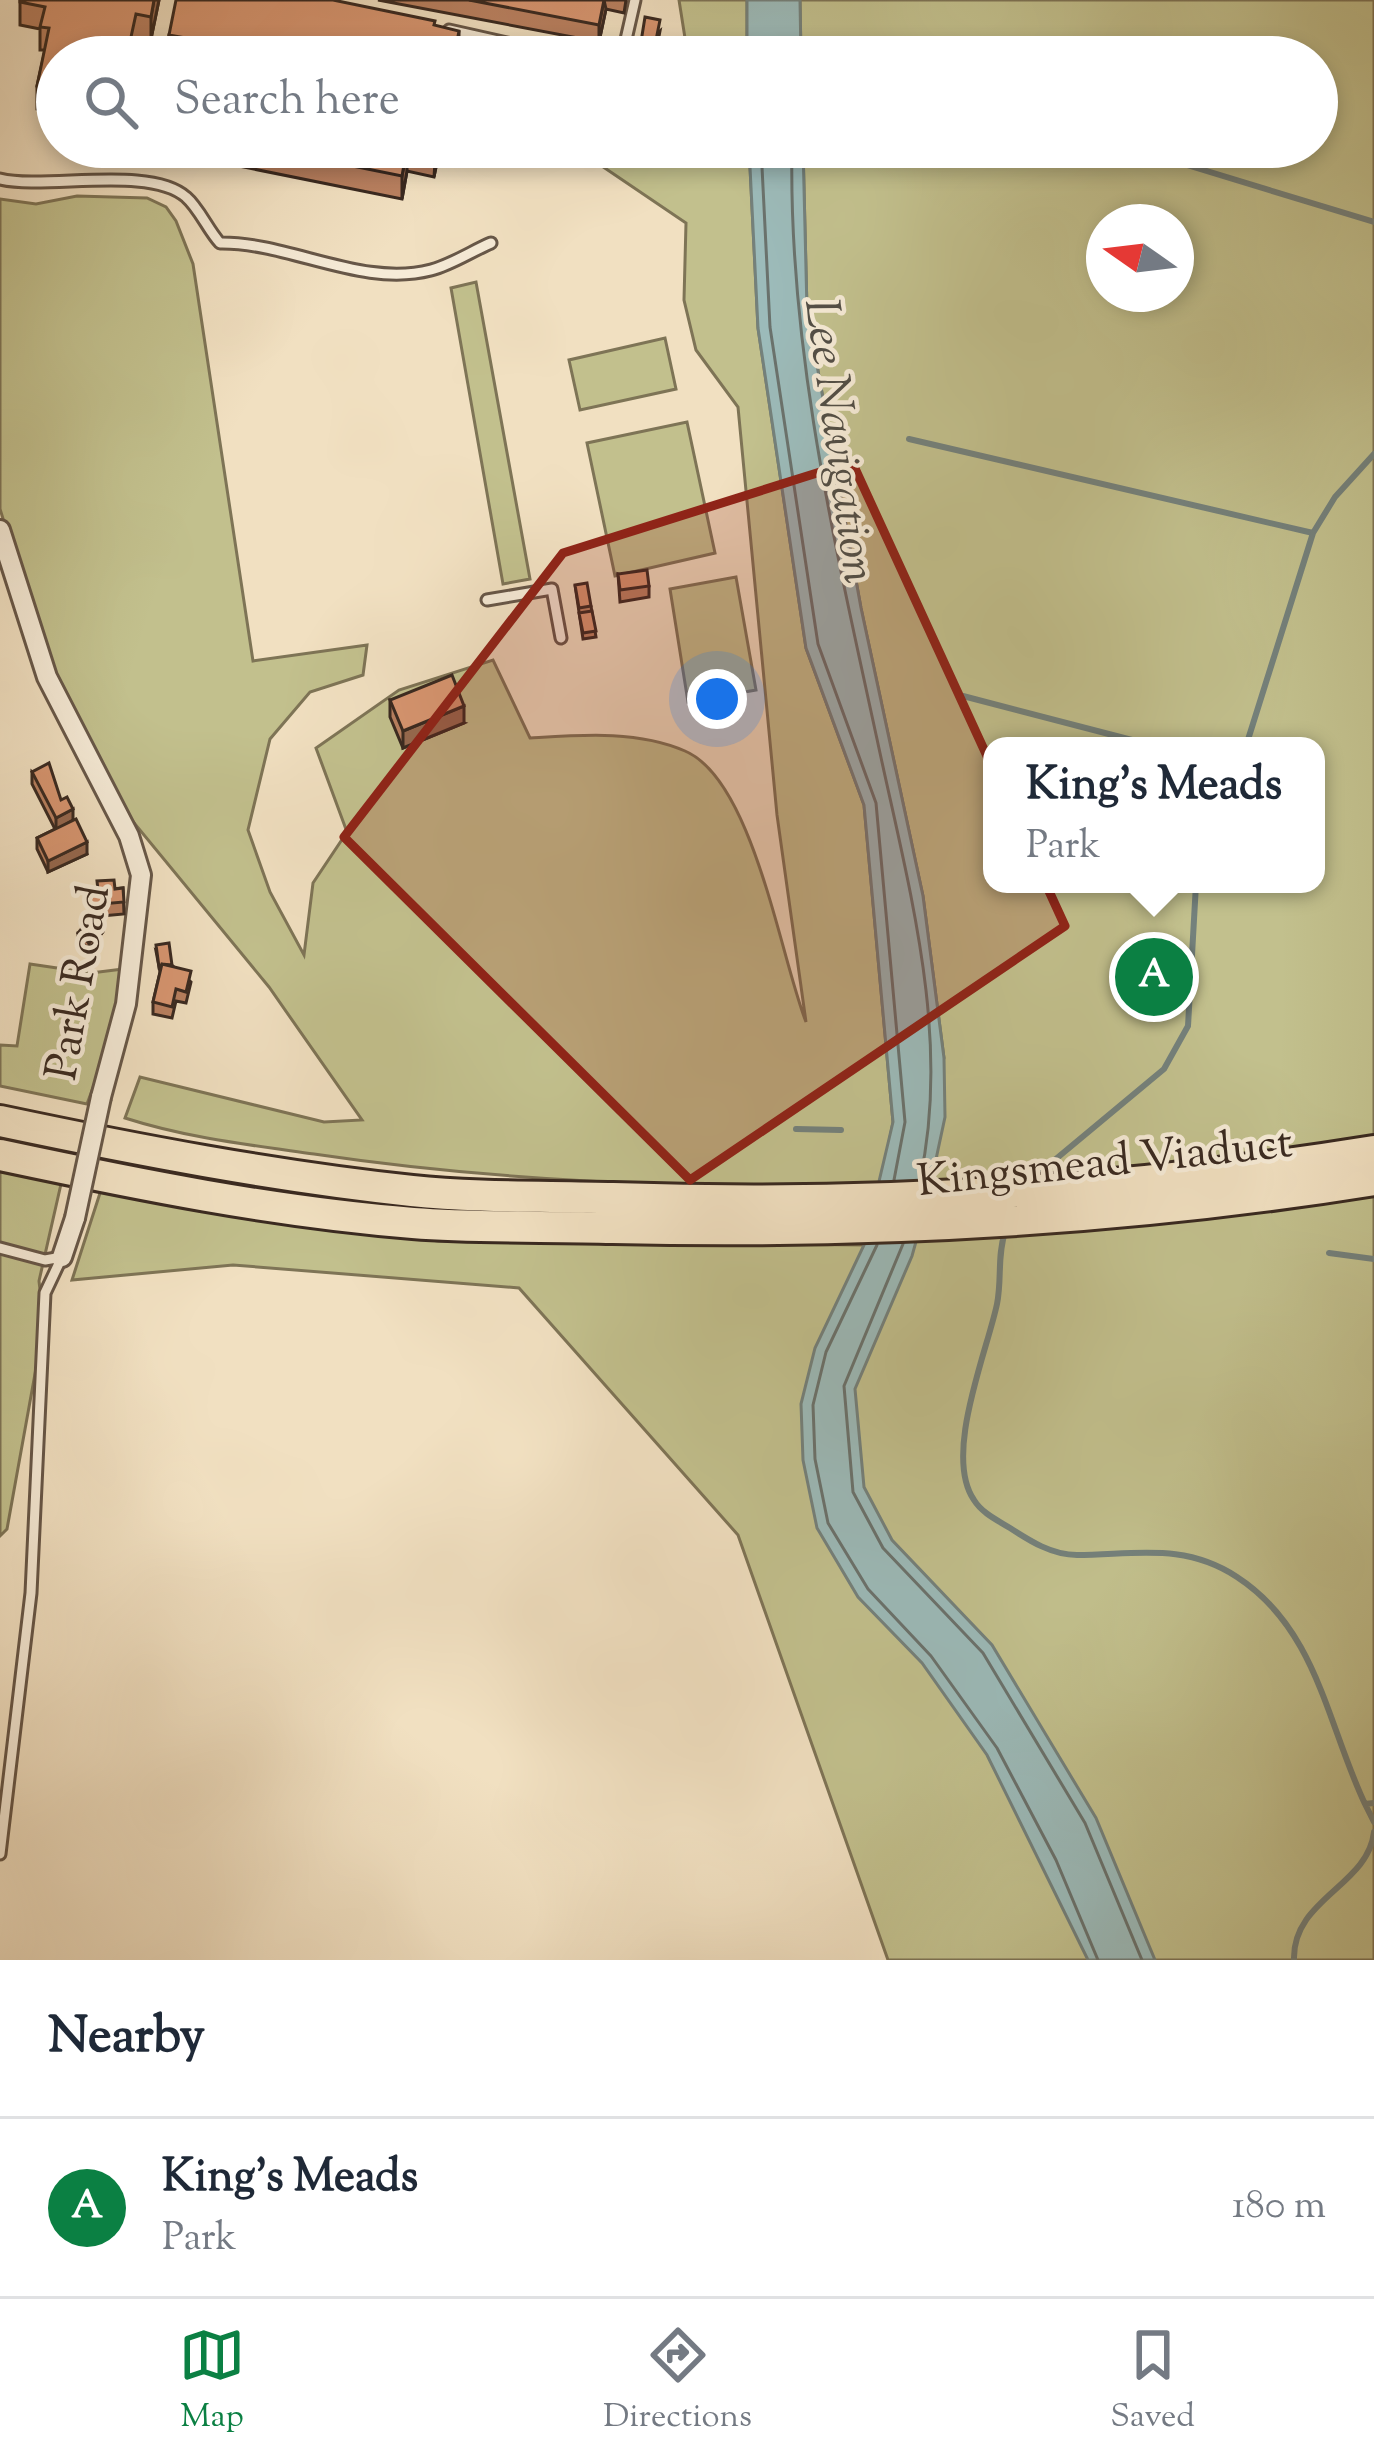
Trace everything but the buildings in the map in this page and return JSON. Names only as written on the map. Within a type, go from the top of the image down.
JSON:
[{"type":"highway","points":[[0,1120],[171,1157],[416,1192],[843,1217]]},
{"type":"highway","name":"Kingsmead Viaduct","points":[[843,1217],[1130,1186],[1374,1151]]},
{"type":"highway","points":[[0,1155],[165,1190],[412,1223],[843,1217]]},
{"type":"highway","name":"Kingsmead Viaduct","points":[[843,1217],[1137,1214],[1374,1180]]},
{"type":"street","name":"Park Road","points":[[0,530],[47,677],[129,836],[141,875],[126,1004],[62,1257]]},
{"type":"lane","points":[[627,36],[635,0]]},
{"type":"lane","points":[[427,25],[476,36]]},
{"type":"lane","points":[[0,179],[97,178],[163,187],[186,196],[220,243],[257,243],[393,274],[432,270],[491,243]]},
{"type":"lane","points":[[487,600],[552,589],[561,638]]},
{"type":"lane","points":[[0,1248],[45,1260],[62,1257]]},
{"type":"lane","points":[[0,1854],[31,1593],[45,1293],[62,1257]]},
{"type":"highlighted area","points":[[852,462],[1065,926],[690,1180],[344,837],[563,553]]},
{"type":"shaded area","points":[[679,0],[747,0],[747,36],[685,36]]},
{"type":"shaded area","points":[[800,0],[1374,0],[1374,1960],[888,1960],[738,1535],[519,1288],[233,1265],[72,1280],[101,1190],[438,1241],[864,1245],[944,1058],[923,896],[861,608],[807,310],[804,168],[1338,168],[1338,36],[801,36]]},
{"type":"shaded area","points":[[605,168],[750,168],[758,328],[806,648],[864,805],[893,1122],[880,1188],[667,1185],[455,1171],[219,1140],[125,1118],[140,1077],[324,1122],[362,1120],[269,987],[130,818],[51,675],[0,509],[0,199],[36,204],[77,196],[147,198],[166,207],[193,264],[253,661],[367,645],[363,675],[310,692],[270,739],[248,830],[270,892],[304,955],[313,883],[347,832],[316,748],[399,690],[493,660],[530,738],[648,740],[685,751],[709,768],[746,832],[806,1022],[777,815],[738,407],[696,350],[684,300],[686,223]]},
{"type":"shaded area","points":[[476,282],[530,579],[503,584],[451,288]]},
{"type":"shaded area","points":[[665,338],[676,389],[580,410],[569,360]]},
{"type":"shaded area","points":[[687,422],[715,553],[615,576],[587,443]]},
{"type":"shaded area","points":[[736,577],[756,690],[688,702],[670,589]]},
{"type":"shaded area","points":[[30,964],[91,973],[123,969],[114,1031],[87,1104],[0,1086],[0,1045],[17,1046]]},
{"type":"shaded area","points":[[0,1171],[61,1184],[39,1281],[44,1324],[7,1529],[0,1536]]},
{"type":"water","points":[[747,0],[800,0],[801,36],[747,36]]},
{"type":"water","points":[[750,168],[804,168],[807,310],[861,608],[923,896],[944,1058],[945,1117],[926,1206],[912,1256],[855,1389],[864,1487],[892,1540],[992,1645],[1096,1818],[1155,1960],[1088,1960],[987,1755],[922,1663],[858,1597],[817,1528],[803,1460],[801,1404],[815,1348],[864,1245],[893,1122],[864,805],[806,648],[758,328]]},
{"type":"waterway","points":[[1197,168],[1374,222]]},
{"type":"waterway","points":[[909,439],[1313,533]]},
{"type":"waterway","points":[[1249,737],[1313,533],[1335,497],[1374,454]]},
{"type":"waterway","points":[[963,696],[1120,737]]},
{"type":"waterway","points":[[1033,1178],[1164,1069],[1188,1026],[1195,893]]},
{"type":"waterway","points":[[796,1129],[841,1130]]},
{"type":"waterway","points":[[1005,1232],[997,1304],[965,1431],[966,1481],[974,1500],[995,1519],[1059,1553],[1178,1555],[1237,1577],[1264,1598],[1303,1651],[1365,1804],[1374,1803]]},
{"type":"waterway","points":[[1329,1253],[1374,1259]]},
{"type":"waterway","points":[[1365,1804],[1374,1822]]},
{"type":"waterway","points":[[1294,1960],[1305,1922],[1359,1866],[1374,1832]]},
{"type":"place","name":"King's Meads","points":[[1154,977]]},
{"type":"water label","name":"Lee Navigation","points":[[837,441]]}]
